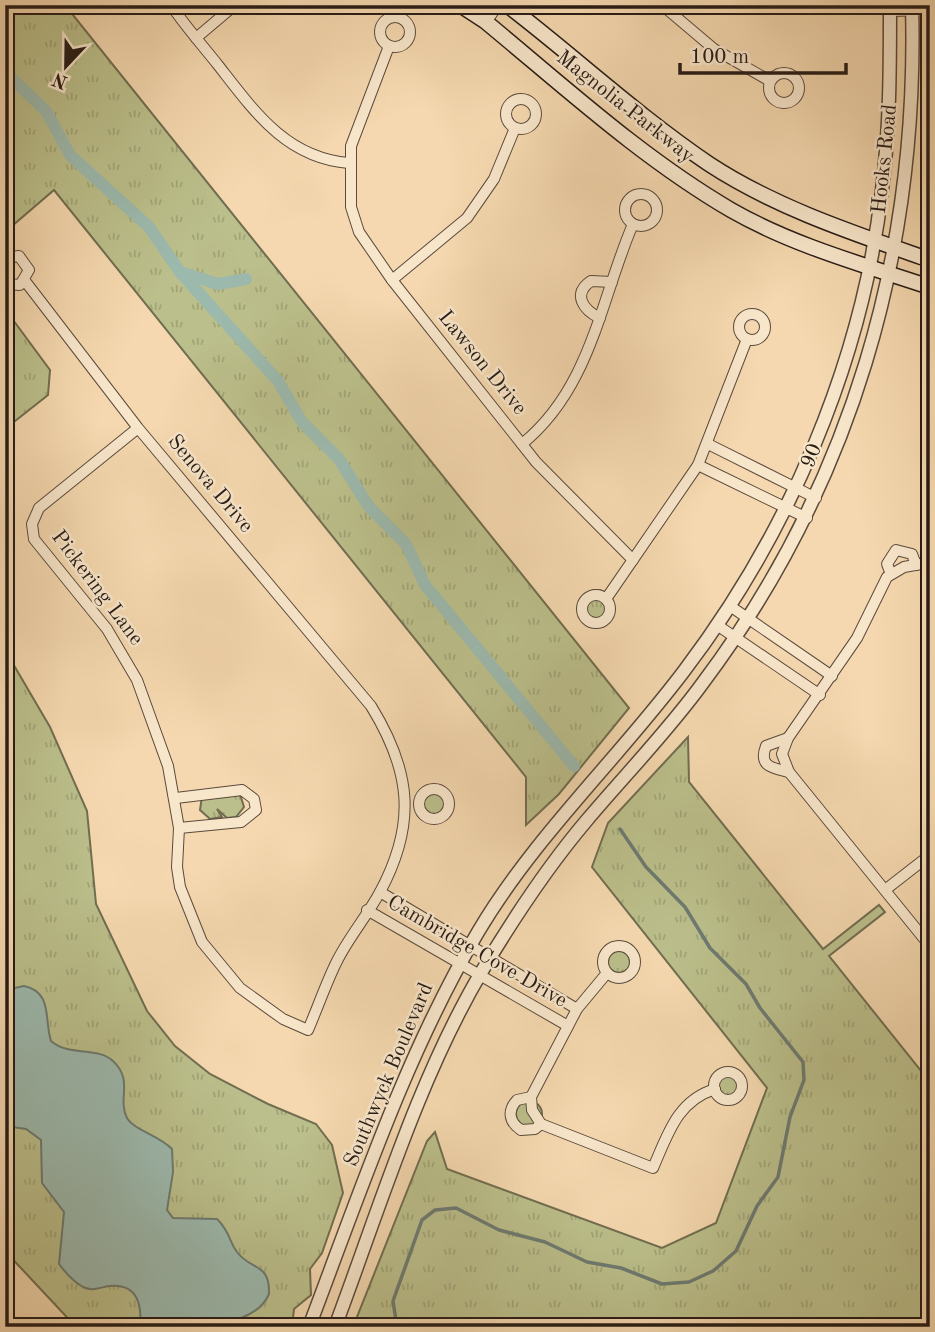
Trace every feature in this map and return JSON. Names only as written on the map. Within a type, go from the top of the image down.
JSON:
[{"type":"main road","name":"Magnolia Parkway","points":[[460,5],[486,22],[656,162],[733,211],[869,268],[930,287]]},
{"type":"main road","name":"Magnolia Parkway","points":[[507,5],[637,111],[712,165],[799,210],[930,260]]},
{"type":"street","points":[[171,5],[278,136],[310,155],[328,161],[349,163]]},
{"type":"street","points":[[197,38],[235,5]]},
{"type":"street","points":[[486,22],[499,5]]},
{"type":"street","points":[[666,6],[713,49],[770,81]]},
{"type":"street","points":[[890,8],[930,9]]},
{"type":"street","name":"Hooks Road","points":[[869,268],[887,141],[892,42],[890,8]]},
{"type":"street","name":"Hooks Road","points":[[890,274],[911,109],[912,8]]},
{"type":"street","name":"Lawson Drive","points":[[389,46],[355,129],[349,163],[351,207],[359,232],[391,280],[522,444],[584,513],[634,560]]},
{"type":"street","points":[[391,280],[474,210],[494,178],[515,128]]},
{"type":"street","points":[[522,444],[558,409],[577,375],[633,224]]},
{"type":"street","name":"Senova Drive","points":[[5,258],[13,255],[24,259],[29,270],[25,281],[138,428],[371,706],[399,759],[405,782],[405,807]]},
{"type":"street","name":"90","points":[[718,625],[796,487],[834,391],[869,268]]},
{"type":"street","name":"90","points":[[736,637],[749,619],[816,498],[866,363],[890,274]]},
{"type":"street","points":[[5,284],[14,286],[25,281]]},
{"type":"street","points":[[600,318],[584,308],[582,292],[591,281],[612,282]]},
{"type":"street","points":[[606,599],[698,465],[747,340]]},
{"type":"street","name":"Pickering Lane","points":[[138,428],[38,508],[32,524],[34,539],[101,621],[128,662],[160,738],[176,798],[180,887],[185,906],[202,942],[240,988],[275,1014],[308,1030],[337,960],[367,910]]},
{"type":"street","points":[[708,444],[816,498]]},
{"type":"street","points":[[698,465],[807,518]]},
{"type":"street","points":[[891,574],[887,564],[896,550],[912,554],[916,565]]},
{"type":"street","points":[[930,568],[916,565],[904,567],[891,574],[832,676],[788,738],[782,754],[789,772],[930,946]]},
{"type":"street","points":[[730,606],[832,676]]},
{"type":"street","points":[[718,625],[820,695]]},
{"type":"street","name":"Southwyck Boulevard","points":[[309,1327],[403,1079],[459,964],[524,862],[682,673],[718,625]]},
{"type":"street","name":"Southwyck Boulevard","points":[[335,1327],[415,1114],[479,975],[558,855],[700,687],[736,637]]},
{"type":"street","points":[[682,673],[700,687]]},
{"type":"street","points":[[788,738],[765,746],[762,755],[770,768],[789,772]]},
{"type":"street","points":[[176,798],[242,790],[254,799],[256,810],[241,822],[179,828]]},
{"type":"street","points":[[367,910],[380,892],[396,852],[405,807],[419,805]]},
{"type":"street","points":[[885,890],[930,855]]},
{"type":"street","name":"Cambridge Cove Drive","points":[[380,892],[577,1009]]},
{"type":"street","name":"Cambridge Cove Drive","points":[[367,910],[568,1026]]},
{"type":"street","points":[[607,973],[577,1009],[531,1097],[532,1110],[541,1124],[653,1168],[683,1106],[698,1095],[715,1089]]},
{"type":"street","points":[[531,1097],[523,1097],[512,1105],[511,1120],[515,1126],[528,1131],[541,1124]]},
{"type":"green space","points":[[5,5],[65,5],[629,708],[559,794],[526,825],[526,777],[54,190],[5,232]]},
{"type":"green space","points":[[5,309],[50,370],[48,395],[5,429]]},
{"type":"green space","points":[[597,590],[607,594],[611,604],[607,614],[597,618],[587,614],[583,604],[587,594]]},
{"type":"green space","points":[[5,650],[50,727],[87,811],[96,904],[147,1011],[175,1046],[210,1074],[268,1104],[316,1124],[332,1145],[343,1193],[322,1253],[310,1269],[311,1295],[294,1309],[292,1327],[76,1327],[5,1251]]},
{"type":"green space","points":[[688,737],[689,782],[823,949],[879,905],[885,912],[829,956],[930,1082],[930,1327],[353,1327],[427,1141],[435,1132],[447,1169],[662,1248],[716,1223],[767,1088],[592,867],[608,823]]},
{"type":"green space","points":[[434,791],[444,795],[448,805],[444,815],[434,819],[424,815],[420,805],[424,795]]},
{"type":"green space","points":[[240,794],[244,807],[236,817],[227,818],[217,809],[222,817],[210,819],[200,810],[202,796]]},
{"type":"green space","points":[[620,947],[630,951],[634,961],[630,971],[620,975],[610,971],[606,961],[610,951]]},
{"type":"green space","points":[[729,1069],[739,1073],[743,1083],[739,1093],[729,1097],[719,1093],[715,1083],[719,1073]]},
{"type":"green space","points":[[529,1101],[538,1105],[542,1114],[538,1123],[529,1127],[520,1123],[516,1114],[520,1105]]},
{"type":"shaded area","points":[[24,986],[33,989],[43,1001],[51,1041],[66,1049],[99,1054],[113,1061],[123,1076],[124,1111],[127,1118],[172,1149],[173,1172],[167,1210],[173,1218],[217,1219],[242,1258],[263,1272],[269,1294],[260,1306],[248,1315],[213,1325],[140,1327],[139,1304],[127,1288],[87,1288],[73,1280],[59,1264],[64,1212],[42,1183],[41,1140],[26,1129],[5,1126],[5,990]]},
{"type":"waterway","points":[[5,72],[46,111],[70,155],[149,227],[180,272],[278,381],[302,422],[339,459],[369,507],[406,544],[425,585],[574,766]]},
{"type":"waterway","points":[[180,272],[218,284],[246,279]]},
{"type":"waterway","points":[[397,1327],[393,1301],[422,1220],[435,1210],[456,1208],[499,1230],[545,1242],[587,1262],[621,1268],[662,1284],[689,1282],[713,1271],[736,1251],[757,1206],[778,1177],[790,1117],[804,1080],[803,1062],[760,1008],[746,984],[710,948],[685,907],[646,867],[620,829]]}]
